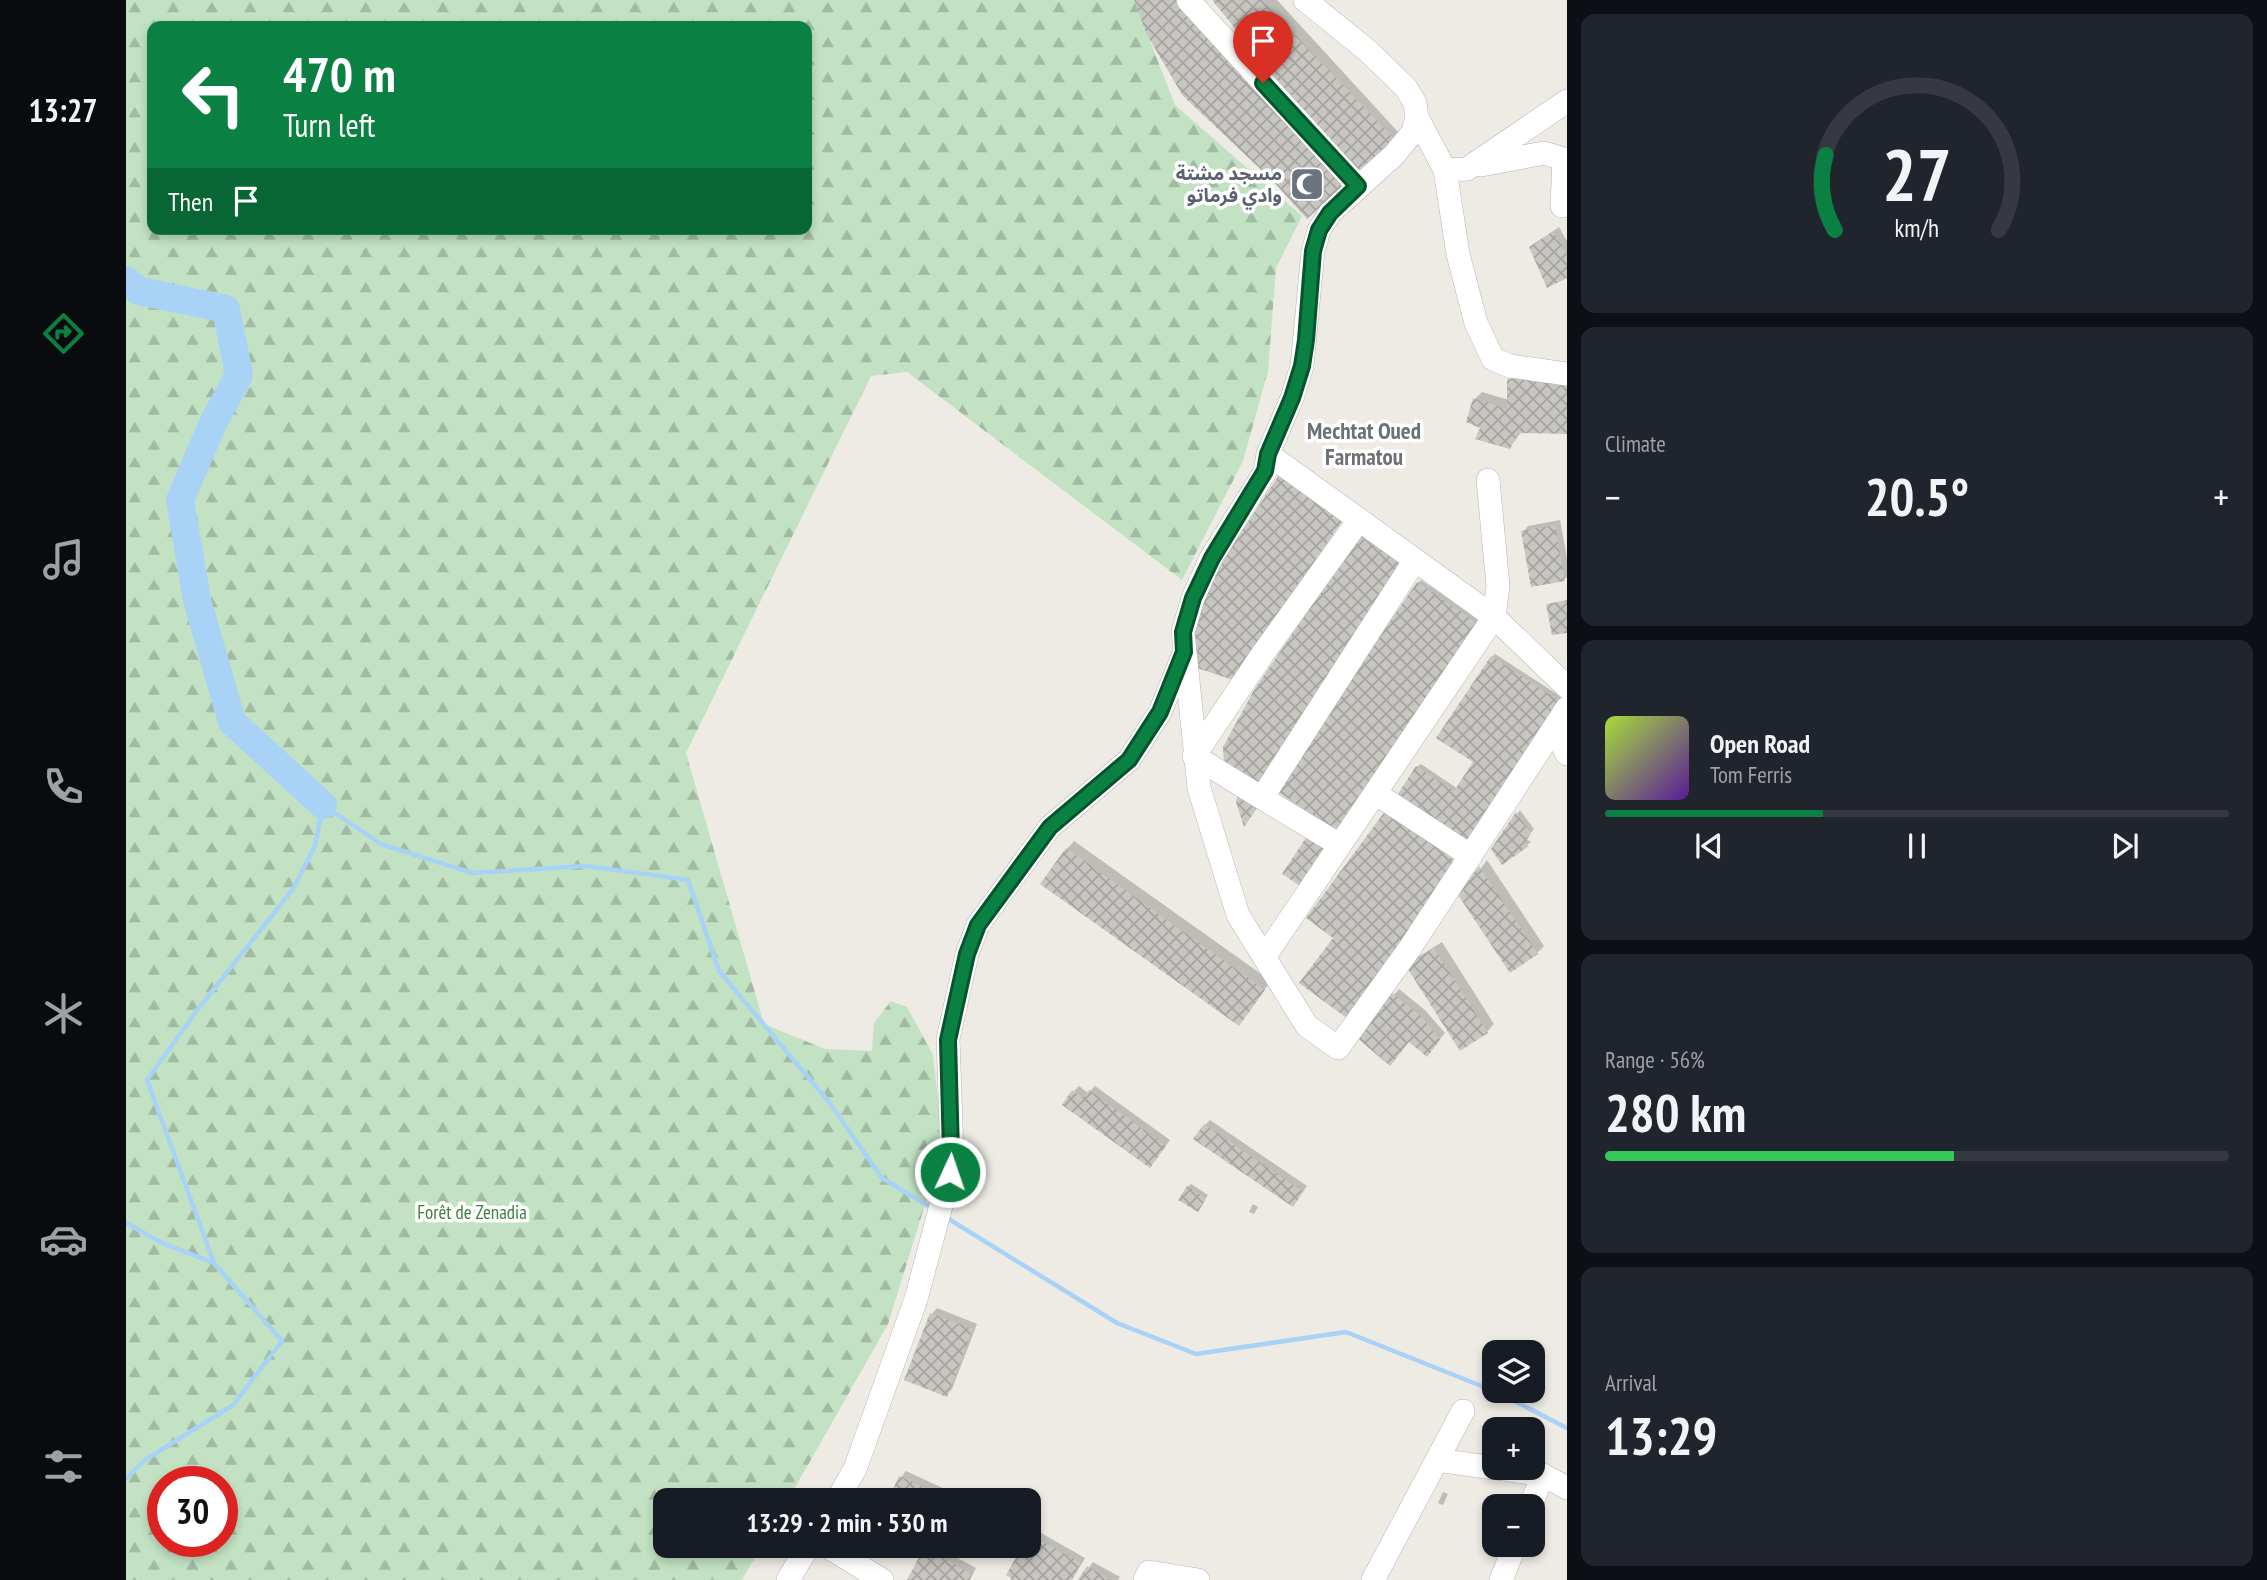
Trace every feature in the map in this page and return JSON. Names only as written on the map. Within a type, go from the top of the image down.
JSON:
[{"type":"street","points":[[1188,0],[1358,186]]},
{"type":"street","points":[[1306,0],[1368,51],[1405,88],[1415,103],[1417,117],[1445,170],[1464,277],[1476,323],[1493,359],[1510,366],[1567,374]]},
{"type":"street","points":[[1471,167],[1567,101]]},
{"type":"street","points":[[1417,117],[1413,132],[1394,155],[1330,213],[1319,230],[1313,251],[1302,366],[1292,398],[1268,454],[1265,471],[1212,558],[1193,598],[1183,632],[1199,788],[1238,915],[1307,1026],[1338,1048],[1410,948],[1567,708]]},
{"type":"street","points":[[1445,170],[1544,153],[1564,159],[1562,206]]},
{"type":"street","points":[[1268,454],[1494,617],[1567,687]]},
{"type":"street","points":[[1265,956],[1494,617],[1498,586],[1488,480]]},
{"type":"street","points":[[1194,756],[1264,652],[1359,520]]},
{"type":"street","points":[[1262,798],[1415,560]]},
{"type":"street","points":[[844,1488],[855,1469],[916,1299],[950,1172],[948,1040],[967,954],[978,925],[1050,827],[1129,760],[1160,712],[1184,652]]},
{"type":"street","points":[[1554,728],[1567,754]]},
{"type":"street","points":[[1194,756],[1340,845]]},
{"type":"street","points":[[1375,793],[1471,856]]},
{"type":"street","points":[[1373,1580],[1463,1411]]},
{"type":"street","points":[[1437,1460],[1482,1466]]},
{"type":"street","points":[[1545,1476],[1567,1488]]},
{"type":"street","points":[[1501,1580],[1510,1557]]},
{"type":"street","points":[[788,1580],[801,1558]]},
{"type":"street","points":[[846,1558],[882,1580]]},
{"type":"street","points":[[1145,1580],[1149,1572],[1199,1580]]},
{"type":"green space","name":"Forêt de Zenadia","points":[[126,0],[1134,0],[1175,105],[1302,216],[1276,268],[1268,371],[1243,461],[1182,580],[907,372],[871,376],[686,753],[764,1024],[825,1049],[872,1051],[874,1023],[891,1001],[907,1007],[933,1055],[940,1119],[937,1158],[928,1195],[888,1324],[795,1488],[653,1488],[653,1558],[755,1558],[742,1580],[126,1580]]},
{"type":"building","points":[[1134,0],[1182,0],[1185,9],[1342,187],[1307,219],[1273,181],[1183,96],[1147,35]]},
{"type":"building","points":[[1212,0],[1262,0],[1395,140],[1356,172],[1326,140]]},
{"type":"building","points":[[1553,231],[1567,255],[1567,278],[1547,288],[1529,247]]},
{"type":"building","points":[[1507,379],[1567,379],[1567,434],[1518,433],[1510,449],[1475,439],[1480,428],[1466,422],[1473,398],[1507,409]]},
{"type":"building","points":[[1281,472],[1343,520],[1233,680],[1194,667],[1193,629],[1205,594],[1231,548]]},
{"type":"building","points":[[1555,525],[1565,581],[1531,587],[1521,531]]},
{"type":"building","points":[[1359,536],[1405,567],[1261,788],[1224,765],[1223,747],[1254,690]]},
{"type":"building","points":[[1417,582],[1480,625],[1339,833],[1275,790]]},
{"type":"building","points":[[1567,600],[1567,633],[1552,635],[1546,604]]},
{"type":"building","points":[[1491,656],[1561,702],[1467,844],[1396,797],[1416,766],[1454,791],[1473,762],[1436,738]]},
{"type":"building","points":[[1239,790],[1260,804],[1244,827],[1236,802]]},
{"type":"building","points":[[1386,810],[1462,866],[1348,1019],[1299,983],[1333,938],[1306,918]]},
{"type":"building","points":[[1516,812],[1531,833],[1525,843],[1529,846],[1502,865],[1491,849]]},
{"type":"building","points":[[1307,836],[1330,850],[1305,889],[1282,874]]},
{"type":"building","points":[[1066,848],[1265,990],[1239,1026],[1040,884]]},
{"type":"building","points":[[1479,866],[1538,954],[1510,973],[1458,895]]},
{"type":"building","points":[[1434,948],[1488,1033],[1460,1051],[1406,966]]},
{"type":"building","points":[[1392,993],[1420,1015],[1440,1040],[1427,1057],[1409,1042],[1390,1066],[1356,1037]]},
{"type":"building","points":[[1072,1090],[1083,1098],[1089,1090],[1166,1146],[1150,1168],[1062,1105]]},
{"type":"building","points":[[1204,1124],[1303,1192],[1293,1207],[1193,1139]]},
{"type":"building","points":[[1187,1186],[1206,1199],[1198,1212],[1178,1200]]},
{"type":"building","points":[[930,1313],[973,1329],[947,1397],[904,1380]]},
{"type":"building","points":[[899,1476],[927,1488],[894,1488]]},
{"type":"building","points":[[1041,1541],[1081,1563],[1071,1580],[1014,1580],[1006,1575],[1016,1558],[1041,1558]]},
{"type":"building","points":[[919,1558],[942,1558],[972,1574],[969,1580],[907,1580]]},
{"type":"building","points":[[1087,1566],[1110,1580],[1078,1580]]},
{"type":"waterway","points":[[126,280],[139,291],[226,309],[239,375],[213,423],[180,500],[197,600],[232,722],[323,805]]},
{"type":"waterway","points":[[126,1479],[145,1460],[233,1405],[282,1341],[214,1263],[147,1080],[198,1009],[293,889],[315,846],[323,805],[381,844],[472,873],[586,866],[688,880],[719,971],[829,1102],[882,1178],[933,1209]]},
{"type":"waterway","points":[[947,1218],[1117,1323],[1196,1354],[1346,1332],[1482,1386]]},
{"type":"waterway","points":[[126,1223],[162,1243],[214,1263]]},
{"type":"waterway","points":[[1518,1403],[1567,1428]]},
{"type":"place","name":"مسجد مشتة وادي فرماتو","points":[[1307,184]]},
{"type":"district","name":"Mechtat Oued Farmatou","points":[[1364,443]]},
{"type":"route","points":[[950,1172],[948,1040],[967,954],[978,925],[1050,827],[1129,760],[1160,712],[1184,652],[1183,632],[1193,598],[1212,558],[1265,471],[1268,454],[1292,398],[1302,366],[1313,251],[1319,230],[1330,213],[1358,186],[1263,83]]}]
